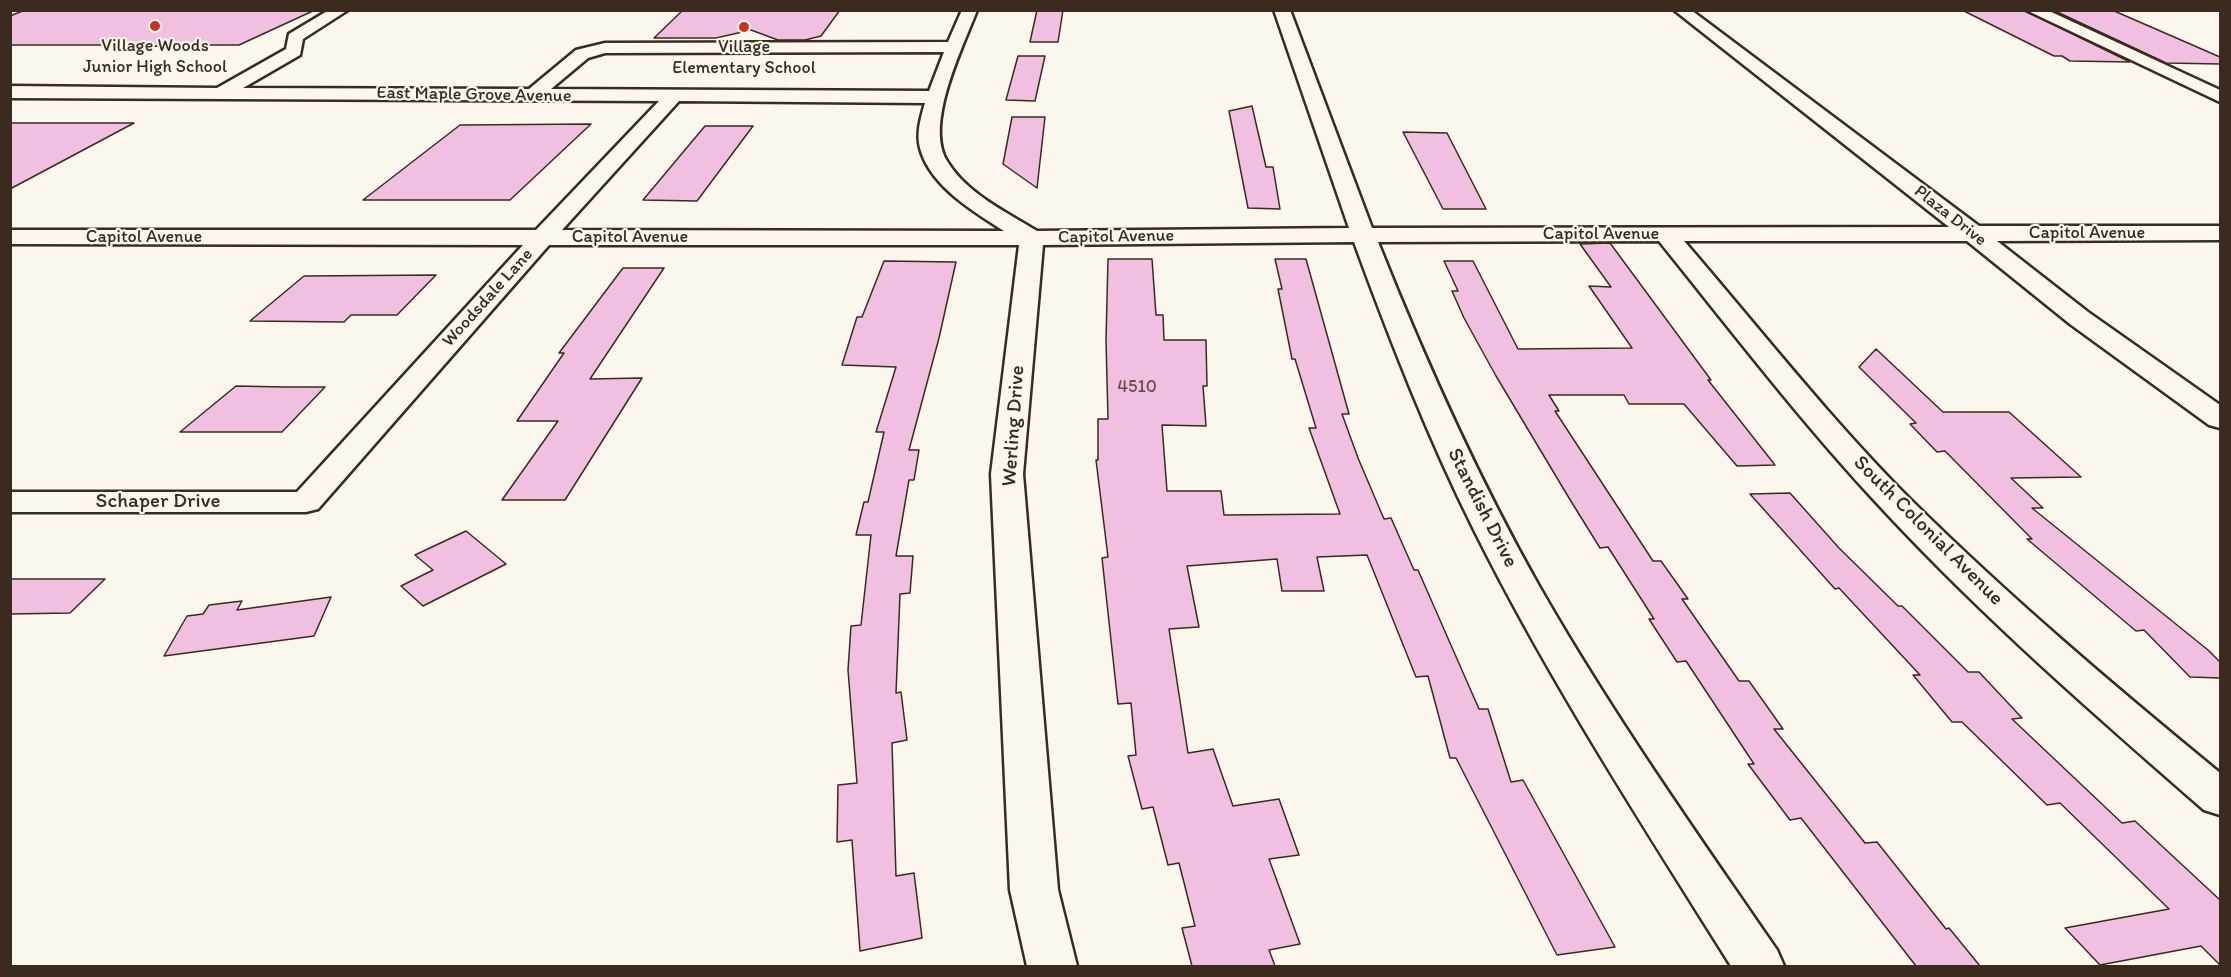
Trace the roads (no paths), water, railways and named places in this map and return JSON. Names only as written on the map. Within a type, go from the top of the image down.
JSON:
[{"type":"street","points":[[221,93],[294,51],[295,37],[341,10]]},
{"type":"street","points":[[969,10],[937,97],[929,136],[931,148],[944,172],[996,215],[1032,238]]},
{"type":"street","name":"Standish Drive","points":[[1282,10],[1362,235],[1446,437],[1491,531],[1538,617],[1638,779],[1759,966]]},
{"type":"street","name":"Plaza Drive","points":[[1681,10],[1971,232],[2079,318],[2220,419]]},
{"type":"street","points":[[2033,10],[2220,97]]},
{"type":"street","points":[[532,96],[582,54],[605,48],[956,47]]},
{"type":"street","name":"East Maple Grove Avenue","points":[[10,92],[937,97]]},
{"type":"street","name":"Woodsdale Lane","points":[[306,502],[543,237],[673,97]]},
{"type":"street","name":"Capitol Avenue","points":[[10,237],[1032,238],[1971,232],[2220,233]]},
{"type":"street","name":"South Colonial Avenue","points":[[1665,234],[1840,442],[1898,505],[1997,603],[2220,798]]},
{"type":"street","name":"Werling Drive","points":[[1032,238],[1007,474],[1034,890],[1052,966]]},
{"type":"street","name":"Schaper Drive","points":[[10,502],[306,502]]},
{"type":"place","name":"Village Woods Junior High School","points":[[155,26]]},
{"type":"place","name":"Village Elementary School","points":[[744,27]]}]
